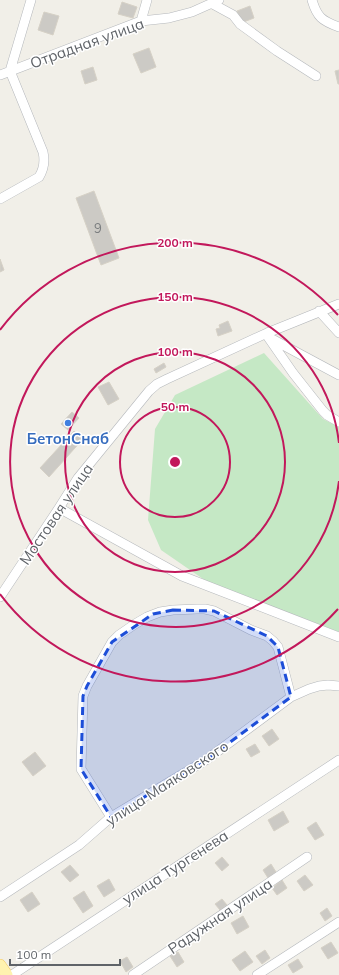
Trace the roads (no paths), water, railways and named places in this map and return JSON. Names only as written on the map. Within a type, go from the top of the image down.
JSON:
[{"type":"main road","points":[[0,965],[7,975]]},
{"type":"street","points":[[0,199],[39,177],[44,166],[43,152],[10,71],[31,0]]},
{"type":"street","points":[[141,21],[147,0]]},
{"type":"street","points":[[312,0],[314,8],[319,16],[328,23],[339,26]]},
{"type":"street","points":[[215,2],[233,15],[240,24],[277,51],[316,76]]},
{"type":"street","name":"Отрадная улица","points":[[0,75],[141,21],[168,18],[192,12],[215,2]]},
{"type":"street","name":"Мостовая улица","points":[[0,597],[78,478],[149,391],[157,384],[319,311],[339,304]]},
{"type":"street","points":[[319,311],[339,333]]},
{"type":"street","points":[[267,335],[339,375]]},
{"type":"street","points":[[267,335],[293,373],[323,411],[339,422]]},
{"type":"street","points":[[59,508],[182,576],[339,637]]},
{"type":"street","points":[[111,817],[81,769],[83,696],[87,686],[112,642],[135,624],[153,614],[173,610],[205,609],[219,613],[251,630],[267,636],[274,641],[278,647],[291,697]]},
{"type":"street","name":"улица Маяковского","points":[[0,897],[79,845],[111,817],[206,760],[291,697],[319,686],[339,686]]},
{"type":"street","name":"улица Тургенева","points":[[12,975],[339,760]]},
{"type":"street","name":"Радужная улица","points":[[133,975],[308,857]]},
{"type":"street","points":[[257,975],[339,922]]},
{"type":"place","name":"БетонСнаб","points":[[68,423]]}]
